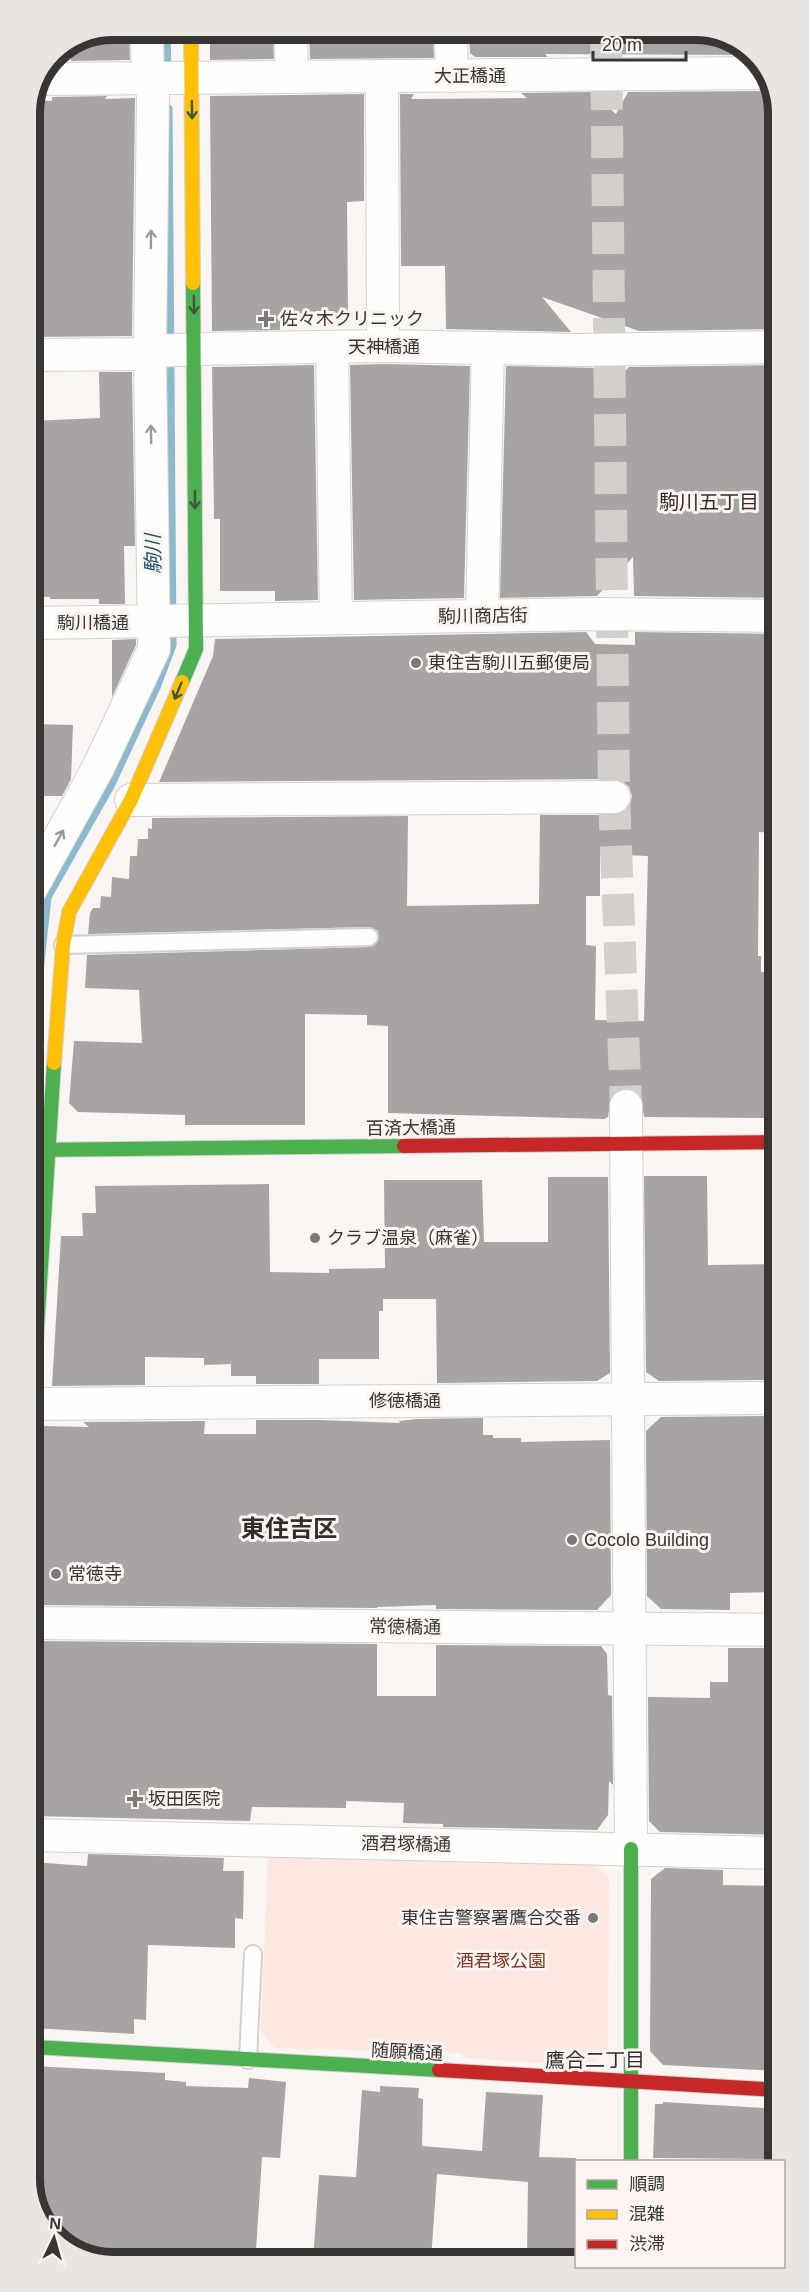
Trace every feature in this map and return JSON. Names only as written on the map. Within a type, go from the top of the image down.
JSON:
[{"type":"street","points":[[40,873],[98,768],[154,649],[172,351],[166,78],[151,40]]},
{"type":"street","points":[[40,1178],[63,945],[69,912],[131,800],[196,649],[153,94],[166,78],[186,40]]},
{"type":"street","points":[[291,40],[292,77]]},
{"type":"street","points":[[451,41],[452,76]]},
{"type":"street","name":"大正橋通","points":[[50,79],[756,73]]},
{"type":"street","points":[[382,76],[383,346]]},
{"type":"street","name":"天神橋通","points":[[40,355],[383,346],[580,350],[768,347]]},
{"type":"street","points":[[332,347],[336,618]]},
{"type":"street","points":[[482,616],[488,348]]},
{"type":"street","name":"駒川商店街","points":[[192,620],[605,614],[768,616]]},
{"type":"street","name":"駒川橋通","points":[[40,623],[192,620]]},
{"type":"street","points":[[131,800],[614,797]]},
{"type":"street","points":[[626,1106],[631,2160]]},
{"type":"street","name":"百済大橋通","points":[[41,1150],[768,1142]]},
{"type":"street","name":"修徳橋通","points":[[40,1405],[768,1398]]},
{"type":"street","name":"常徳橋通","points":[[40,1623],[768,1630]]},
{"type":"street","name":"酒君塚橋通","points":[[40,1834],[768,1853]]},
{"type":"street","name":"随願橋通","points":[[40,2047],[768,2089]]},
{"type":"lane","points":[[63,945],[369,937]]},
{"type":"lane","points":[[248,2060],[253,1954]]},
{"type":"green space","name":"酒君塚公園","points":[[268,1855],[595,1865],[609,1878],[608,2050],[590,2066],[466,2058],[460,2053],[275,2048],[261,2032]]},
{"type":"building","points":[[113,40],[129,40],[130,60],[71,61],[71,55],[85,46]]},
{"type":"building","points":[[210,40],[273,40],[274,59],[210,60]]},
{"type":"building","points":[[309,40],[433,41],[434,58],[310,59]]},
{"type":"building","points":[[469,41],[700,41],[724,46],[739,55],[545,54],[548,57],[475,57],[470,53]]},
{"type":"building","points":[[764,91],[768,104],[768,329],[639,331],[542,297],[571,332],[446,329],[445,266],[401,266],[400,94],[414,94],[411,99],[527,98],[521,93],[591,92],[616,114],[628,92]]},
{"type":"building","points":[[364,94],[364,201],[347,202],[348,313],[280,314],[280,330],[212,331],[210,96]]},
{"type":"building","points":[[52,97],[135,98],[132,336],[40,337],[40,113],[42,100],[52,101]]},
{"type":"building","points":[[314,365],[318,600],[275,601],[275,591],[220,591],[220,519],[214,519],[212,367]]},
{"type":"building","points":[[350,365],[470,366],[464,598],[354,600]]},
{"type":"building","points":[[768,365],[768,598],[634,596],[633,557],[597,596],[500,598],[506,366],[601,368],[613,382],[629,367]]},
{"type":"building","points":[[99,372],[132,372],[135,546],[124,546],[125,604],[99,604],[99,599],[50,599],[50,597],[40,596],[40,421],[100,418]]},
{"type":"building","points":[[586,632],[595,644],[635,645],[635,632],[768,634],[768,832],[759,832],[758,956],[761,956],[761,972],[768,972],[768,1118],[644,1117],[641,1096],[634,1090],[626,1088],[617,1090],[611,1097],[608,1117],[604,1119],[388,1113],[388,1026],[367,1025],[367,1015],[305,1014],[305,1125],[185,1125],[185,1115],[78,1112],[69,1103],[74,1041],[142,1043],[139,990],[85,988],[87,955],[369,947],[378,941],[378,931],[369,927],[88,934],[90,913],[93,908],[100,908],[101,896],[111,897],[112,877],[129,879],[130,856],[137,856],[138,839],[148,839],[148,828],[152,829],[152,818],[408,816],[407,906],[539,904],[540,815],[614,815],[624,812],[630,805],[632,796],[629,787],[622,781],[614,779],[159,782],[213,656],[215,639]],"holes":[[[600,854],[648,856],[644,1021],[595,1020],[596,946],[586,945],[586,896],[600,896]]]},
{"type":"building","points":[[136,639],[136,645],[112,697],[112,640]]},
{"type":"building","points":[[40,724],[73,725],[71,779],[62,796],[40,796]]},
{"type":"building","points":[[644,1176],[707,1176],[708,1265],[768,1264],[768,1380],[659,1381],[646,1372]]},
{"type":"building","points":[[548,1177],[608,1177],[610,1373],[597,1381],[437,1383],[436,1299],[383,1299],[383,1311],[379,1311],[379,1359],[319,1359],[319,1384],[256,1384],[256,1376],[231,1376],[231,1364],[204,1365],[204,1358],[145,1357],[145,1385],[52,1386],[61,1236],[83,1236],[82,1213],[96,1213],[95,1186],[269,1184],[270,1272],[329,1273],[329,1269],[385,1268],[384,1180],[482,1180],[484,1242],[548,1242]]},
{"type":"building","points":[[768,1416],[768,1592],[730,1593],[730,1610],[661,1609],[647,1596],[646,1431],[661,1417]]},
{"type":"building","points":[[483,1418],[483,1435],[493,1435],[493,1438],[521,1438],[521,1442],[610,1440],[611,1595],[597,1610],[436,1609],[436,1605],[377,1608],[40,1605],[42,1426],[89,1427],[83,1422],[205,1421],[204,1434],[256,1434],[256,1420],[400,1423],[399,1421]]},
{"type":"building","points":[[40,1641],[377,1644],[377,1696],[436,1696],[436,1645],[601,1646],[607,1654],[608,1695],[612,1696],[613,1785],[609,1781],[608,1815],[597,1830],[443,1827],[443,1824],[403,1823],[404,1803],[346,1801],[346,1808],[252,1807],[250,1821],[40,1816]]},
{"type":"building","points":[[728,1648],[768,1648],[768,1835],[660,1832],[649,1821],[648,1697],[710,1698],[710,1682],[728,1682]]},
{"type":"building","points":[[88,1854],[224,1858],[223,1871],[244,1871],[243,1919],[235,1918],[235,1948],[148,1945],[146,2020],[134,2019],[134,2034],[40,2028],[40,1863],[87,1866]]},
{"type":"building","points":[[665,1868],[723,1870],[723,1885],[768,1886],[768,2070],[663,2065],[650,2051],[651,1879]]},
{"type":"building","points":[[40,2066],[165,2073],[165,2080],[186,2082],[186,2086],[248,2088],[249,2078],[286,2082],[280,2158],[262,2157],[256,2251],[235,2249],[235,2251],[94,2249],[84,2245],[84,2208],[46,2207],[40,2179]]},
{"type":"building","points":[[380,2086],[419,2088],[418,2098],[423,2099],[422,2146],[482,2151],[486,2092],[543,2095],[539,2157],[576,2158],[575,2252],[527,2252],[528,2182],[437,2174],[432,2252],[314,2251],[319,2175],[356,2177],[362,2090],[380,2092]]},
{"type":"building","points":[[663,2102],[768,2108],[768,2159],[653,2158],[655,2104],[663,2104]]},
{"type":"waterway","name":"駒川","points":[[166,40],[167,74]]},
{"type":"waterway","name":"駒川","points":[[40,963],[47,897],[110,786],[157,685],[172,645],[168,109]]},
{"type":"tunnel","points":[[606,41],[614,797],[626,1106]]},
{"type":"traffic: fast","points":[[182,682],[196,649],[193,283]]},
{"type":"traffic: fast","points":[[40,1282],[54,1063]]},
{"type":"traffic: fast","points":[[40,1150],[404,1146]]},
{"type":"traffic: fast","points":[[631,1849],[631,2160]]},
{"type":"traffic: fast","points":[[40,2047],[439,2070]]},
{"type":"traffic: slow","points":[[191,40],[193,283]]},
{"type":"traffic: slow","points":[[54,1063],[63,945],[69,912],[131,800],[182,682]]},
{"type":"traffic: jam","points":[[404,1146],[768,1142]]},
{"type":"traffic: jam","points":[[439,2070],[768,2089]]},
{"type":"place","name":"佐々木クリニック","points":[[266,319]]},
{"type":"place","name":"東住吉駒川五郵便局","points":[[416,663]]},
{"type":"place","name":"クラブ温泉（麻雀）","points":[[315,1238]]},
{"type":"place","name":"Cocolo Building","points":[[572,1540]]},
{"type":"place","name":"常徳寺","points":[[56,1574]]},
{"type":"place","name":"坂田医院","points":[[135,1799]]},
{"type":"place","name":"東住吉警察署鷹合交番","points":[[593,1918]]},
{"type":"district","name":"駒川五丁目","points":[[709,502]]},
{"type":"district","name":"東住吉区","points":[[289,1529]]},
{"type":"district","name":"鷹合二丁目","points":[[595,2060]]}]
